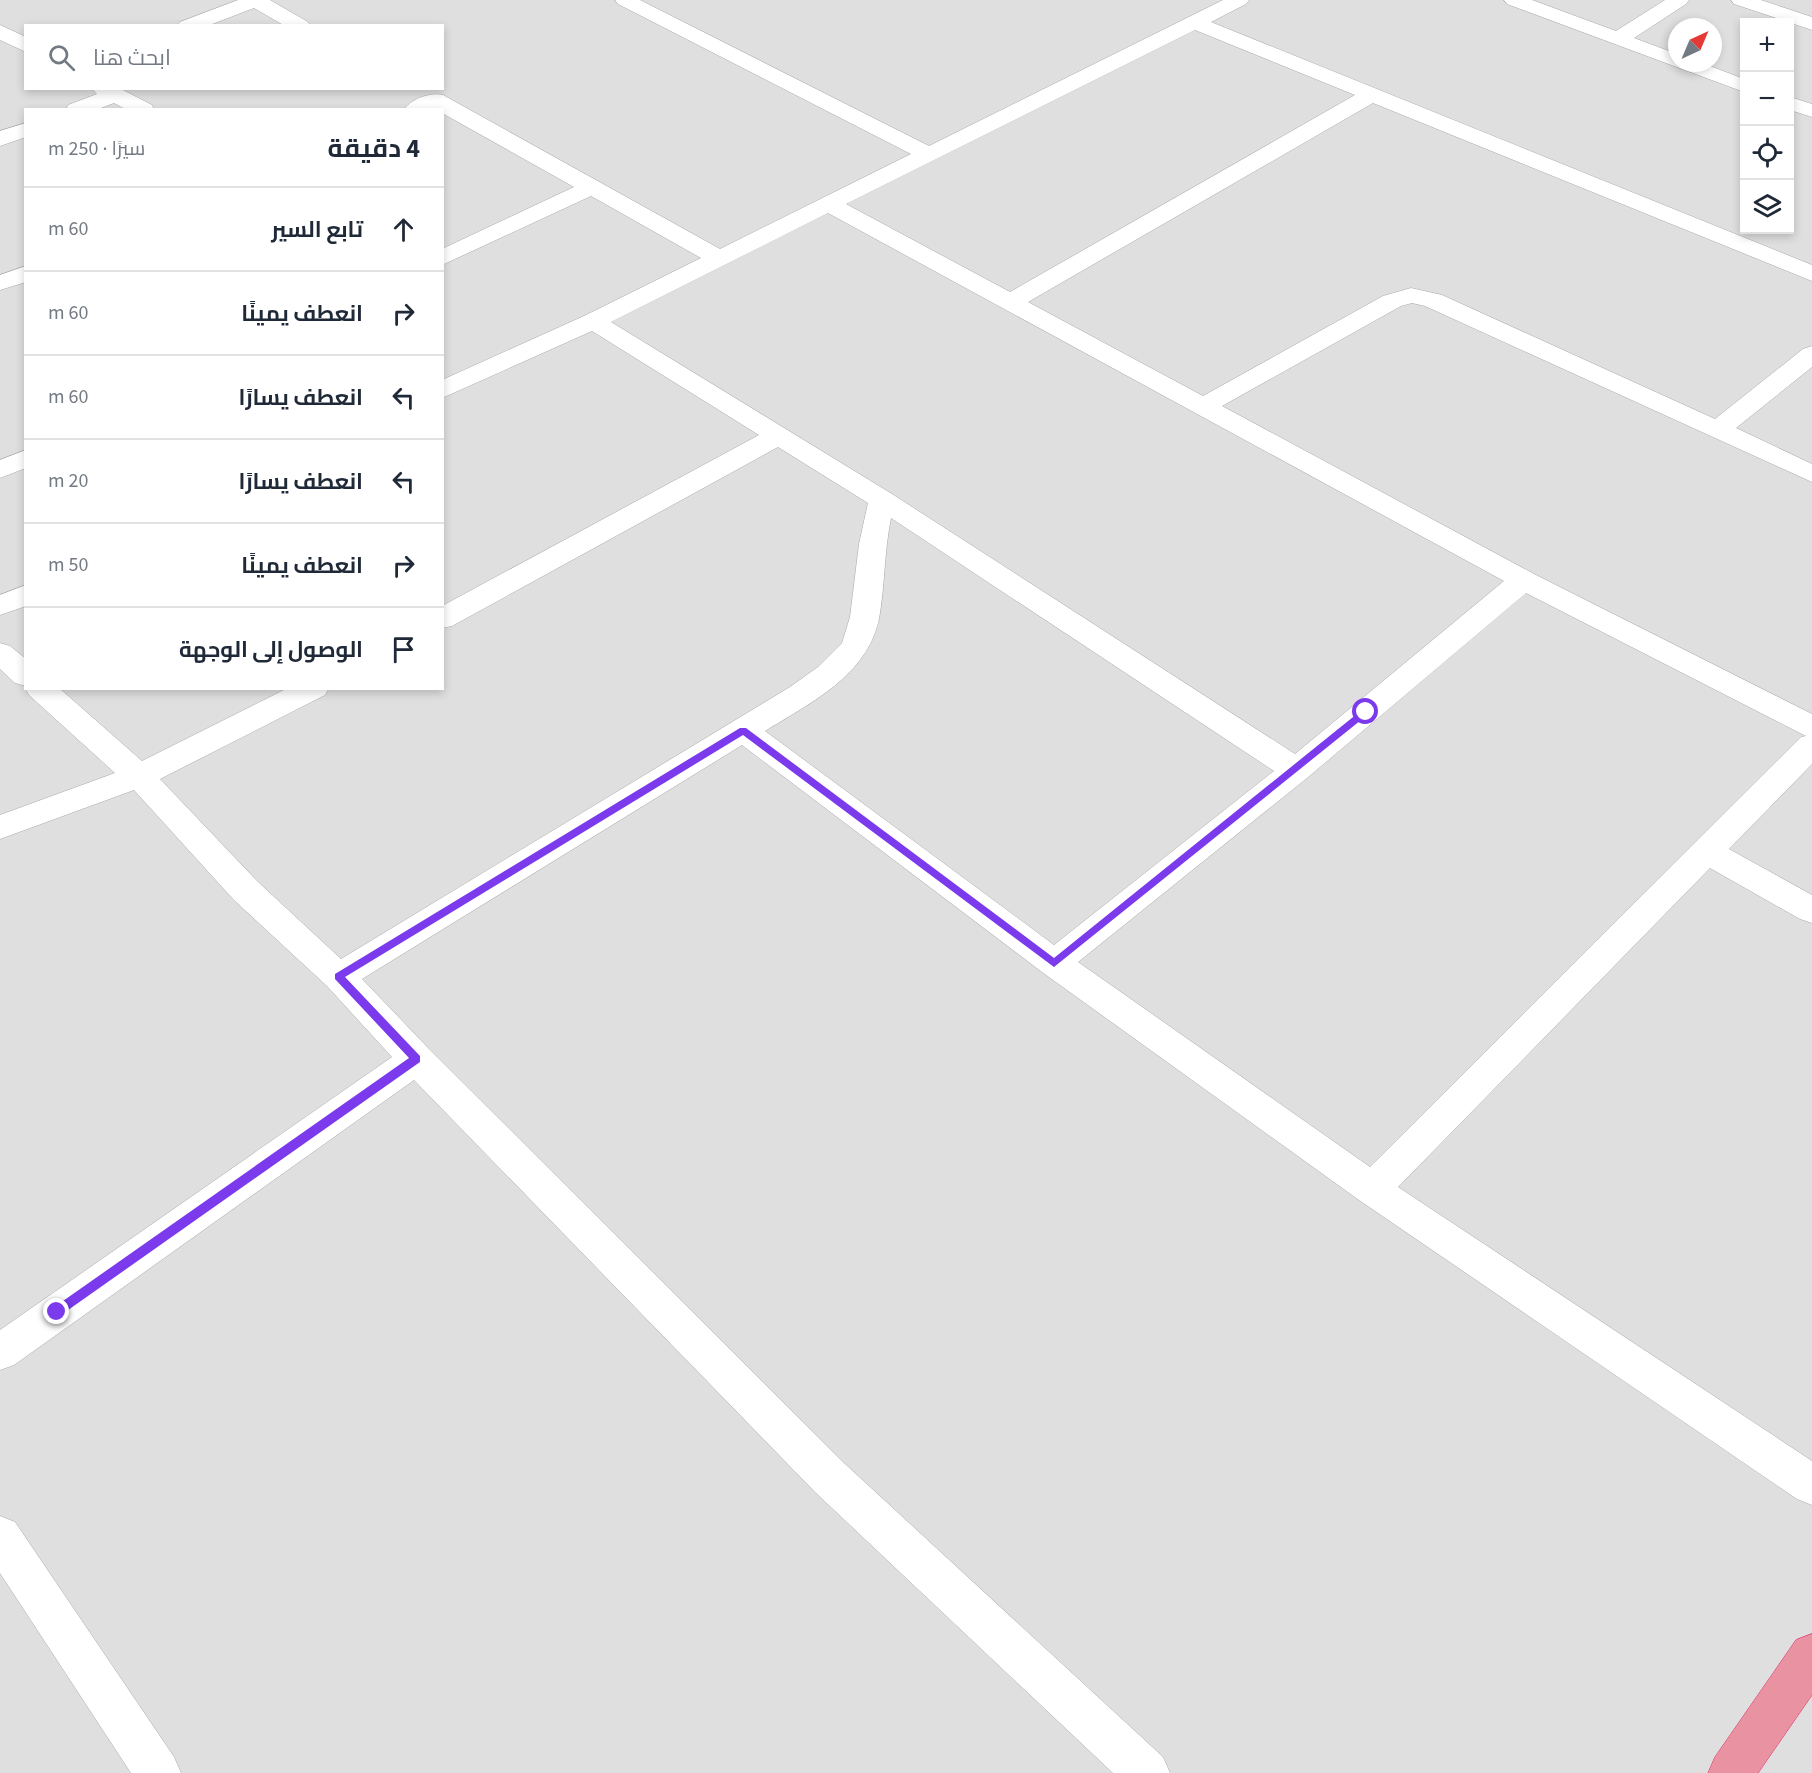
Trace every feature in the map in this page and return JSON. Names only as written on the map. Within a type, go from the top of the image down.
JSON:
[{"type":"highway","points":[[1731,1773],[1812,1656]]},
{"type":"street","points":[[192,24],[256,0],[298,24]]},
{"type":"street","points":[[625,0],[660,8],[928,154]]},
{"type":"street","points":[[444,389],[593,321],[1239,0]]},
{"type":"street","points":[[1514,0],[1668,58]]},
{"type":"street","points":[[1618,39],[1678,0]]},
{"type":"street","points":[[1741,0],[1812,24]]},
{"type":"street","points":[[1193,22],[1812,274]]},
{"type":"street","points":[[0,31],[24,45]]},
{"type":"street","points":[[1707,72],[1740,84]]},
{"type":"street","points":[[418,90],[719,258]]},
{"type":"street","points":[[80,108],[108,92],[140,108]]},
{"type":"street","points":[[1010,302],[1371,95]]},
{"type":"street","points":[[418,108],[435,100]]},
{"type":"street","points":[[1794,104],[1812,111]]},
{"type":"street","points":[[0,139],[24,130]]},
{"type":"street","points":[[444,257],[590,188]]},
{"type":"street","points":[[828,204],[1524,580],[1812,727]]},
{"type":"street","points":[[0,283],[24,274]]},
{"type":"street","points":[[1203,406],[1392,301],[1411,295],[1433,300],[1812,474]]},
{"type":"street","points":[[593,321],[882,500],[1296,770]]},
{"type":"street","points":[[1718,430],[1812,354]]},
{"type":"street","points":[[444,618],[780,435]]},
{"type":"street","points":[[0,470],[24,459]]},
{"type":"street","points":[[339,977],[743,730],[828,675],[853,651],[864,622],[870,589],[872,550],[882,500]]},
{"type":"street","points":[[1054,963],[1296,770],[1524,580]]},
{"type":"street","points":[[0,606],[24,595]]},
{"type":"street","points":[[0,653],[24,674]]},
{"type":"street","points":[[42,690],[139,776],[246,891],[339,977],[416,1059],[831,1478],[1147,1773]]},
{"type":"street","points":[[0,827],[139,776],[310,690]]},
{"type":"street","points":[[743,730],[1054,963],[1372,1189],[1812,1485]]},
{"type":"street","points":[[1372,1189],[1812,745]]},
{"type":"street","points":[[1707,852],[1812,910]]},
{"type":"street","points":[[0,1352],[416,1059]]},
{"type":"street","points":[[0,1536],[158,1773]]},
{"type":"shaded area","points":[[0,0],[1812,0],[1812,1773],[0,1773]]},
{"type":"route","points":[[57,1312],[416,1059],[339,977],[743,730],[1054,963],[1366,712]]}]
